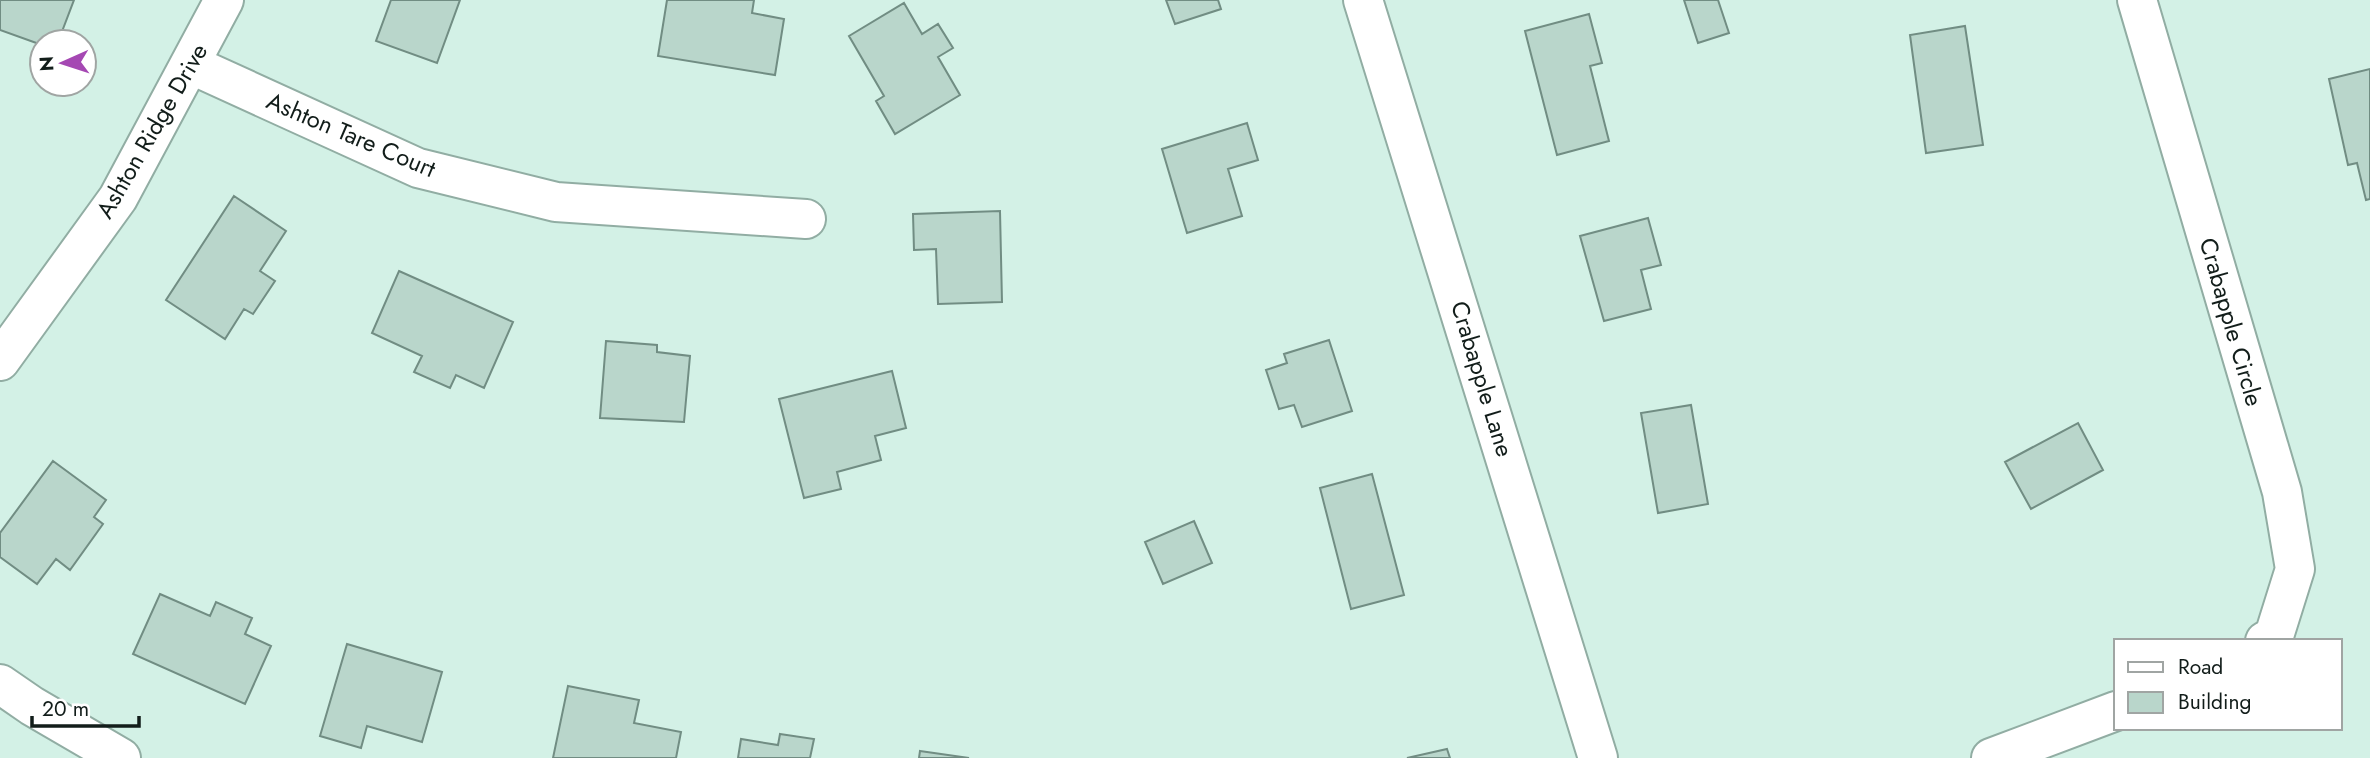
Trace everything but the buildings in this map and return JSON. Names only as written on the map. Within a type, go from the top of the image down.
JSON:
[{"type":"street","name":"Ashton Ridge Drive","points":[[0,361],[118,198],[192,65],[224,0]]},
{"type":"street","name":"Crabapple Lane","points":[[1363,0],[1598,758]]},
{"type":"street","name":"Crabapple Circle","points":[[2137,0],[2282,492],[2295,569],[2274,636],[2269,639]]},
{"type":"street","name":"Ashton Tare Court","points":[[192,65],[418,168],[556,202],[806,219]]},
{"type":"street","points":[[0,684],[121,758]]},
{"type":"street","points":[[1991,758],[2114,712]]}]
